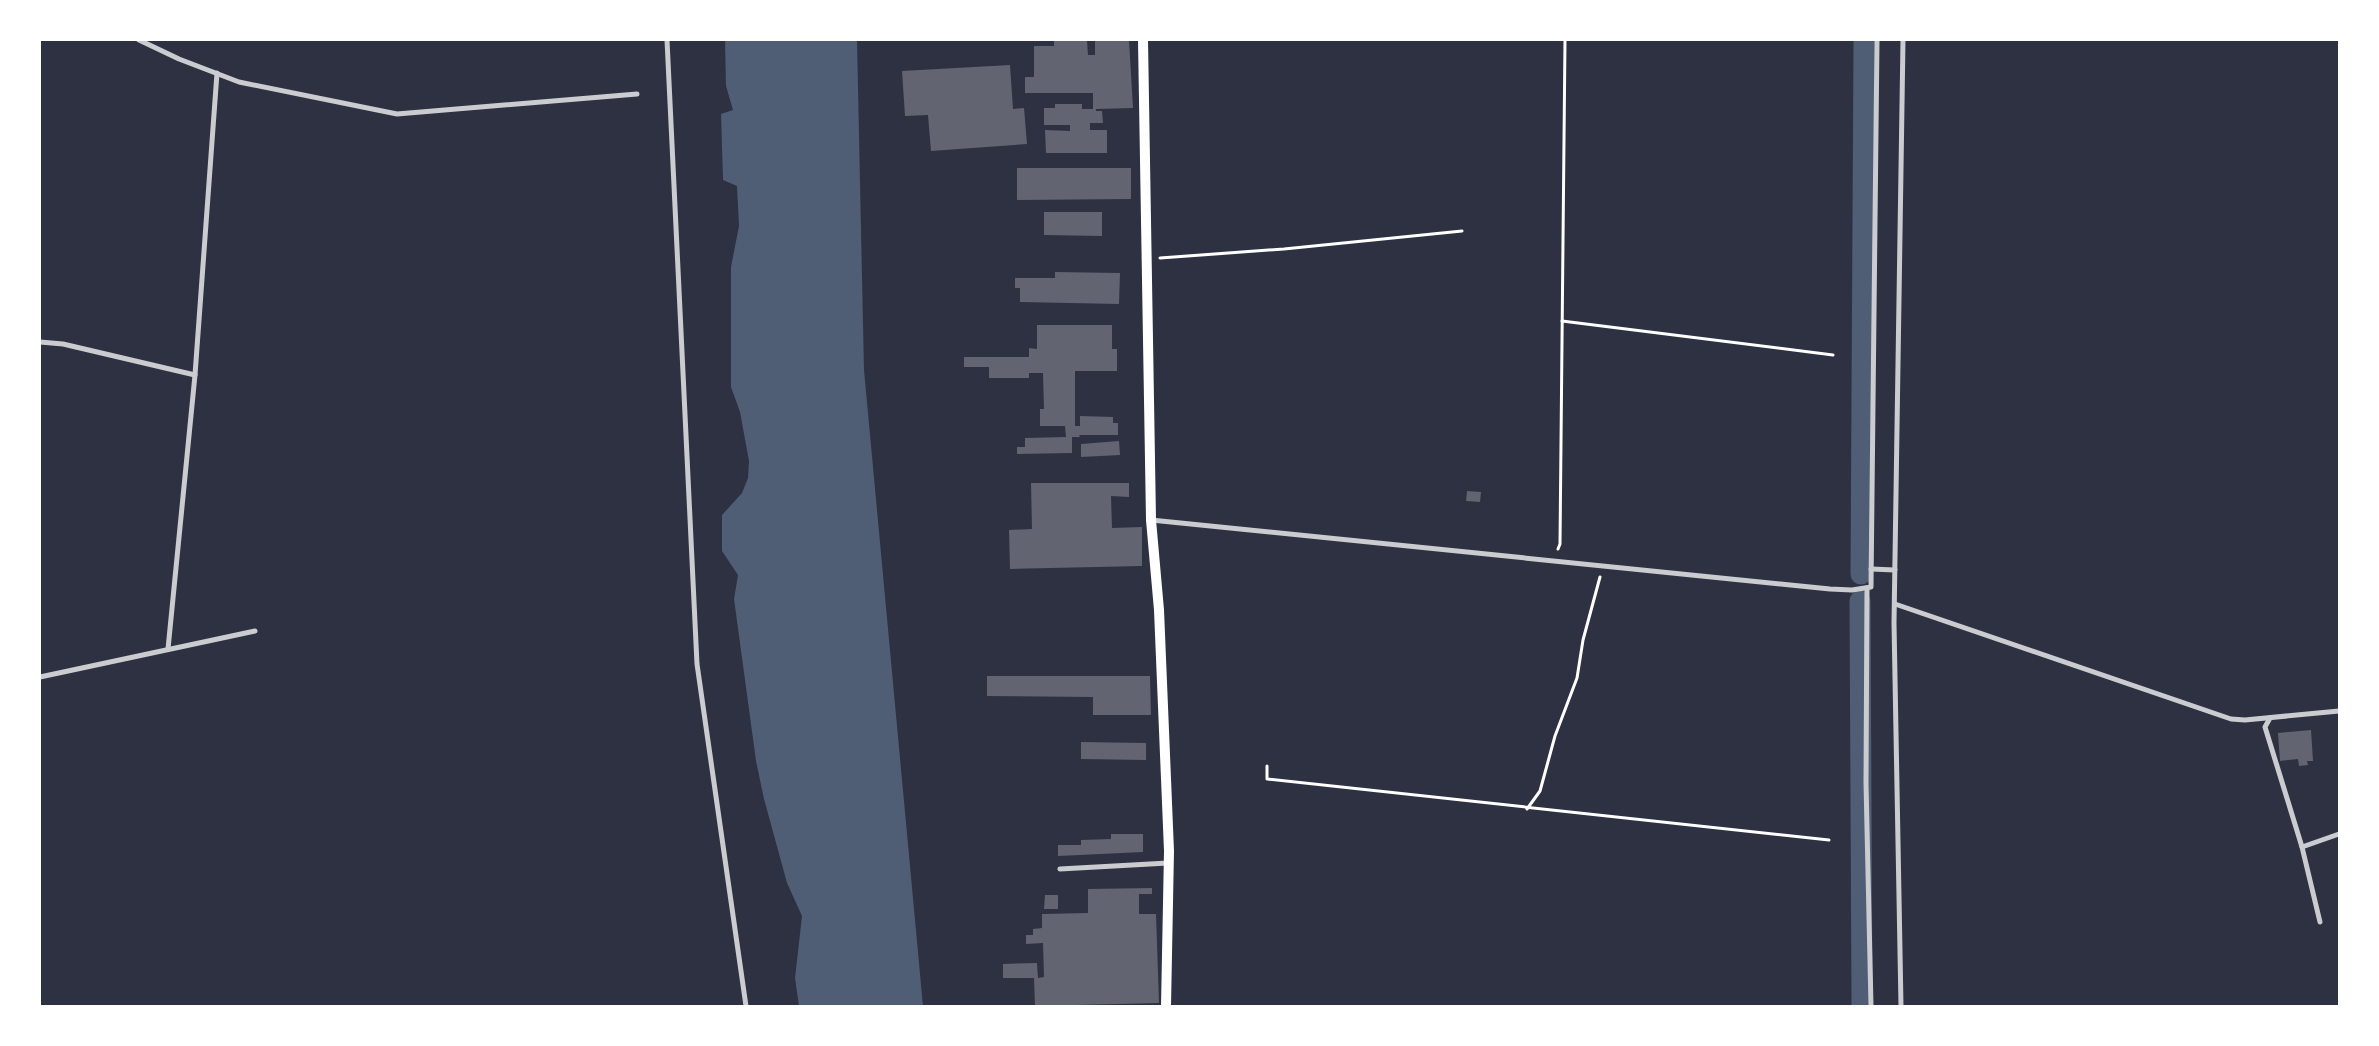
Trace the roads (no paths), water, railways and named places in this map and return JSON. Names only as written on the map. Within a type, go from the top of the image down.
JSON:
[{"type":"main road","points":[[1143,40],[1151,520],[1159,610],[1169,863],[1166,1006]]},
{"type":"street","points":[[140,40],[216,74],[239,82],[397,114],[637,94]]},
{"type":"street","points":[[666,40],[696,645],[700,692],[746,1006]]},
{"type":"street","points":[[1151,520],[1830,589],[1871,587],[1877,40]]},
{"type":"street","points":[[1901,1006],[1895,570],[1903,40]]},
{"type":"street","points":[[168,650],[195,375],[216,74]]},
{"type":"street","points":[[40,342],[72,346],[195,375]]},
{"type":"street","points":[[1872,569],[1895,570]]},
{"type":"street","points":[[1866,588],[1866,783],[1871,1006]]},
{"type":"street","points":[[1896,604],[2231,719],[2270,718],[2339,711]]},
{"type":"street","points":[[40,677],[255,631]]},
{"type":"street","points":[[2270,718],[2266,728],[2302,847],[2320,922]]},
{"type":"street","points":[[2302,847],[2339,834]]},
{"type":"street","points":[[1060,869],[1169,863]]},
{"type":"water","points":[[725,40],[857,40],[864,370],[923,1006],[799,1006],[795,978],[802,916],[787,883],[764,799],[756,761],[734,599],[738,575],[722,551],[722,515],[742,493],[748,478],[749,461],[740,412],[731,387],[731,267],[739,226],[737,186],[723,180],[721,114],[733,110],[726,86]]},
{"type":"waterway","points":[[1861,574],[1864,40]]},
{"type":"waterway","points":[[1860,601],[1862,1006]]}]
